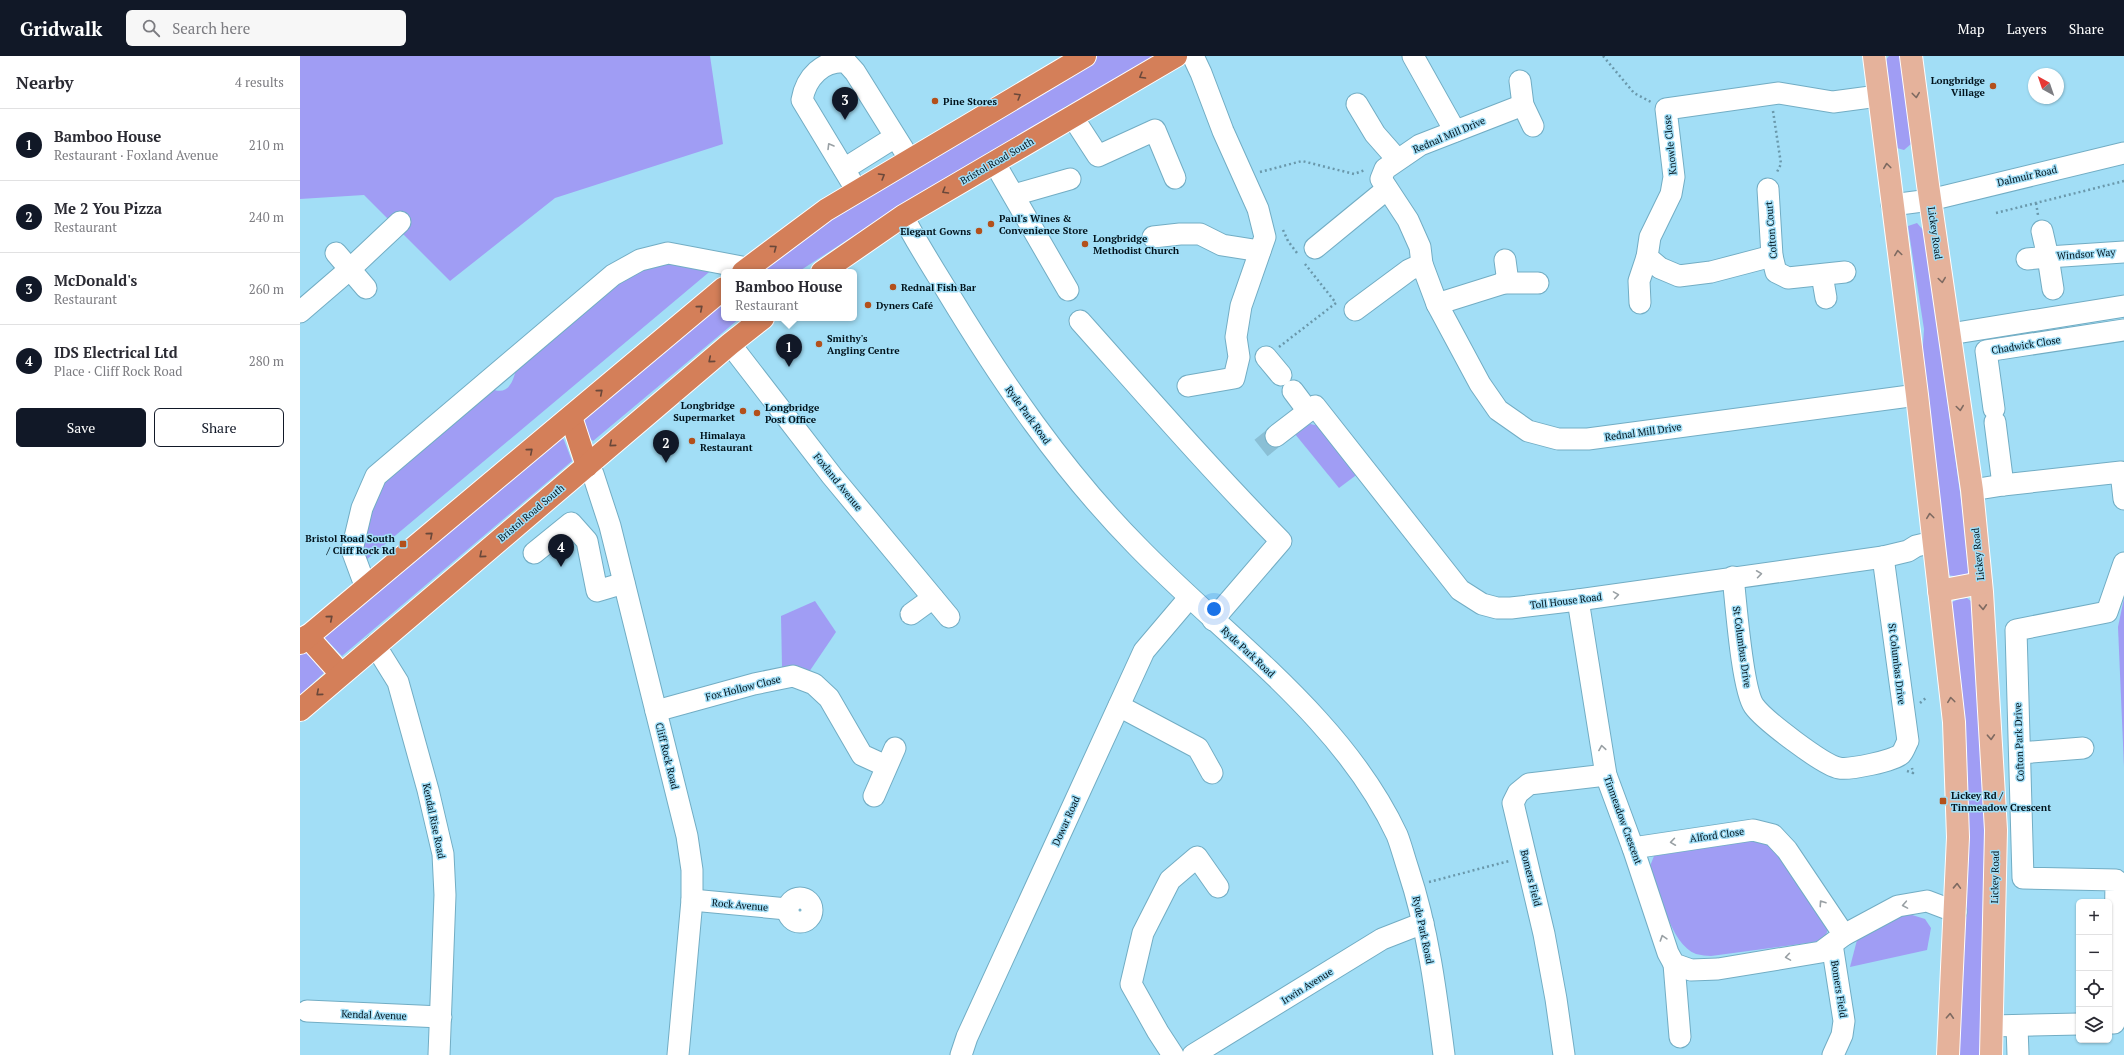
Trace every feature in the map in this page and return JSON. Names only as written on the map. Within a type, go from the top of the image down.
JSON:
[{"type":"highway","points":[[746,269],[826,210],[1085,56]]},
{"type":"highway","name":"Bristol Road South","points":[[826,269],[903,216],[1176,56]]},
{"type":"highway","points":[[341,674],[302,636],[366,588],[721,291]]},
{"type":"highway","name":"Bristol Road South","points":[[300,710],[730,344],[759,321]]},
{"type":"highway","points":[[571,417],[587,466]]},
{"type":"main road","points":[[1874,56],[1916,395],[1954,722],[1958,837],[1956,912],[1948,1055]]},
{"type":"main road","name":"Lickey Road","points":[[1911,56],[1930,200],[1972,490],[1981,583],[1996,830],[1991,1055]]},
{"type":"main road","points":[[1939,591],[1981,583]]},
{"type":"street","points":[[1188,386],[1234,378],[1239,357],[1236,337],[1241,306],[1265,237],[1258,209],[1223,131],[1201,73],[1192,56]]},
{"type":"street","points":[[1413,56],[1455,131]]},
{"type":"street","points":[[857,191],[802,100],[803,94],[812,74],[836,61],[846,62],[855,72],[910,160]]},
{"type":"street","points":[[1520,81],[1523,105],[1533,126]]},
{"type":"street","name":"Knowle Close","points":[[1640,303],[1639,281],[1647,257],[1650,237],[1671,194],[1674,177],[1666,109],[1779,93],[1833,102],[1878,96]]},
{"type":"street","points":[[1357,104],[1376,134],[1397,159]]},
{"type":"street","name":"Rednal Mill Drive","points":[[1523,105],[1420,145],[1397,159],[1385,169],[1378,180],[1408,220],[1420,247],[1422,264],[1437,304],[1480,384],[1498,410],[1528,431],[1558,439],[1588,439],[1916,395]]},
{"type":"street","points":[[1072,116],[1098,156],[1155,130],[1175,178]]},
{"type":"street","points":[[844,169],[895,138]]},
{"type":"street","name":"Dalmuir Road","points":[[1892,205],[1930,200],[2124,153]]},
{"type":"street","points":[[994,162],[1068,290]]},
{"type":"street","points":[[1014,195],[1070,179]]},
{"type":"street","points":[[1315,248],[1378,180]]},
{"type":"street","name":"Cofton Court","points":[[1768,189],[1772,256],[1776,272],[1788,278],[1845,272]]},
{"type":"street","name":"Ryde Park Road","points":[[903,216],[986,356],[1033,424],[1135,545],[1189,598],[1287,689],[1348,757],[1377,800],[1397,836],[1414,886],[1423,923],[1437,1000],[1444,1055]]},
{"type":"street","points":[[300,312],[350,269],[400,222]]},
{"type":"street","name":"Windsor Way","points":[[2042,231],[2053,289]]},
{"type":"street","points":[[1153,237],[1180,234],[1200,234],[1222,245],[1260,252]]},
{"type":"street","points":[[366,588],[352,550],[362,508],[376,476],[608,280],[640,260],[668,252],[741,269]]},
{"type":"street","name":"Windsor Way","points":[[2028,259],[2124,252]]},
{"type":"street","points":[[336,253],[366,288]]},
{"type":"street","points":[[1647,257],[1660,268],[1679,276],[1711,272],[1772,256]]},
{"type":"street","points":[[1504,283],[1507,275],[1505,260]]},
{"type":"street","points":[[1355,310],[1409,270],[1422,264]]},
{"type":"street","points":[[1822,275],[1826,298]]},
{"type":"street","points":[[1437,304],[1504,283],[1538,283]]},
{"type":"street","points":[[1950,334],[2124,306]]},
{"type":"street","points":[[1080,321],[1236,496],[1281,541],[1213,620]]},
{"type":"street","name":"Chadwick Close","points":[[2003,484],[1986,351],[2124,330]]},
{"type":"street","name":"Foxland Avenue","points":[[730,344],[832,476],[949,617]]},
{"type":"street","points":[[1266,357],[1287,383],[1301,417],[1276,436]]},
{"type":"street","name":"Toll House Road","points":[[1301,417],[1315,406],[1460,590],[1482,604],[1497,608],[1578,600],[1883,557],[1908,551],[1916,546],[1933,542]]},
{"type":"street","name":"Cliff Rock Road","points":[[587,466],[593,474],[610,526],[687,836],[692,870],[692,900],[678,1055]]},
{"type":"street","points":[[1972,490],[2003,484],[2122,472],[2124,499]]},
{"type":"street","points":[[534,553],[571,523],[587,542],[597,591],[624,583]]},
{"type":"street","name":"St Columbas Drive","points":[[1883,557],[1908,741],[1902,754],[1887,762]]},
{"type":"street","name":"Cofton Park Drive","points":[[2112,1022],[2114,1022],[2116,880],[2023,878],[2016,630],[2107,612],[2124,563]]},
{"type":"street","name":"St Columbus Drive","points":[[1733,577],[1747,687],[1753,705],[1772,724],[1796,744],[1840,768],[1887,762]]},
{"type":"street","points":[[911,614],[933,598]]},
{"type":"street","name":"Dowar Road","points":[[961,1055],[967,1037],[1144,651],[1189,598]]},
{"type":"street","name":"Tinmeadow Crescent","points":[[1578,600],[1606,775],[1633,848],[1668,953],[1674,964],[1680,1037]]},
{"type":"street","name":"Kendal Rise Road","points":[[375,646],[398,682],[428,790],[443,854],[445,894],[439,1055]]},
{"type":"street","name":"Fox Hollow Close","points":[[656,711],[754,684],[793,676],[814,684],[829,698],[862,755],[891,757],[874,796]]},
{"type":"street","points":[[1120,706],[1198,748],[1212,773]]},
{"type":"street","points":[[2020,753],[2083,748]]},
{"type":"street","name":"Bomers Field","points":[[1564,1055],[1546,941],[1512,803],[1518,793],[1529,784],[1606,775]]},
{"type":"street","name":"Alford Close","points":[[1633,848],[1753,830],[1773,835],[1787,850],[1838,940]]},
{"type":"street","points":[[1173,1055],[1158,1032],[1131,984],[1143,933],[1170,880],[1197,857],[1218,887]]},
{"type":"street","name":"Rock Avenue","points":[[692,900],[787,909]]},
{"type":"street","points":[[1674,964],[1691,970],[1718,969],[1821,952],[1838,940],[1898,906],[1927,902],[1956,912]]},
{"type":"street","name":"Irwin Avenue","points":[[1193,1055],[1382,939],[1423,923]]},
{"type":"street","name":"Bomers Field","points":[[1833,1055],[1842,1035],[1844,1021],[1838,940]]},
{"type":"street","name":"Kendal Avenue","points":[[307,1011],[441,1017]]},
{"type":"street","points":[[1992,1026],[2076,1024]]},
{"type":"street","points":[[2017,1026],[2018,1055]]},
{"type":"path","points":[[1603,56],[1634,93],[1666,109]]},
{"type":"path","points":[[1768,189],[1781,164],[1770,95]]},
{"type":"path","points":[[1258,173],[1302,161],[1378,180]]},
{"type":"path","points":[[1996,213],[2124,181]]},
{"type":"path","points":[[1414,886],[1512,861],[1514,870],[1528,868]]},
{"type":"shaded area","points":[[300,56],[710,56],[723,144],[555,198],[450,281],[364,195],[300,199]]},
{"type":"shaded area","points":[[1096,56],[1154,56],[893,210],[803,269],[757,269],[831,213]]},
{"type":"shaded area","points":[[1889,56],[1902,56],[1911,144],[1904,150],[1893,147],[1881,65]]},
{"type":"shaded area","points":[[1917,223],[1924,231],[1971,572],[1961,577],[1947,575],[1922,360],[1924,329],[1908,226]]},
{"type":"shaded area","points":[[670,258],[714,268],[365,561],[362,555],[361,536],[384,476],[492,389],[498,391],[507,388],[515,374],[517,363],[616,278]]},
{"type":"shaded area","points":[[721,299],[721,321],[736,321],[593,441],[587,436],[583,416]]},
{"type":"shaded area","points":[[1310,424],[1320,426],[1359,473],[1339,488],[1295,434]]},
{"type":"shaded area","points":[[559,434],[564,440],[572,461],[342,656],[320,633]]},
{"type":"shaded area","points":[[1967,598],[1972,602],[1986,767],[1984,1055],[1957,1055],[1950,603],[1959,599]]},
{"type":"shaded area","points":[[2124,598],[2124,767],[2118,627]]},
{"type":"shaded area","points":[[815,601],[836,632],[809,672],[782,667],[781,616]]},
{"type":"shaded area","points":[[305,646],[328,669],[300,695],[300,651]]},
{"type":"shaded area","points":[[1755,840],[1768,843],[1780,856],[1828,929],[1825,938],[1815,942],[1711,956],[1696,954],[1687,948],[1672,928],[1650,866],[1654,856]]},
{"type":"shaded area","points":[[1909,914],[1925,919],[1931,928],[1927,950],[1850,967],[1857,940],[1881,923]]},
{"type":"tunnel","points":[[1261,448],[1276,436]]},
{"type":"place","name":"Longbridge Village","points":[[1993,86]]},
{"type":"place","name":"Pine Stores","points":[[935,101]]},
{"type":"place","name":"McDonald's","points":[[845,120]]},
{"type":"place","name":"Paul's Wines & Convenience Store","points":[[991,224]]},
{"type":"place","name":"Elegant Gowns","points":[[979,231]]},
{"type":"place","name":"Longbridge Methodist Church","points":[[1085,244]]},
{"type":"place","name":"Rednal Fish Bar","points":[[893,287]]},
{"type":"place","name":"Dyners Café","points":[[868,305]]},
{"type":"place","name":"Smithy's Angling Centre","points":[[819,344]]},
{"type":"place","name":"Bamboo House","points":[[789,367]]},
{"type":"place","name":"Longbridge Supermarket","points":[[743,411]]},
{"type":"place","name":"Longbridge Post Office","points":[[757,413]]},
{"type":"place","name":"Himalaya Restaurant","points":[[692,441]]},
{"type":"place","name":"Me 2 You Pizza","points":[[666,463]]},
{"type":"place","name":"Bristol Road South / Cliff Rock Rd","points":[[403,544]]},
{"type":"place","name":"IDS Electrical Ltd","points":[[561,567]]},
{"type":"place","name":"Lickey Rd / Tinmeadow Crescent","points":[[1943,801]]}]
